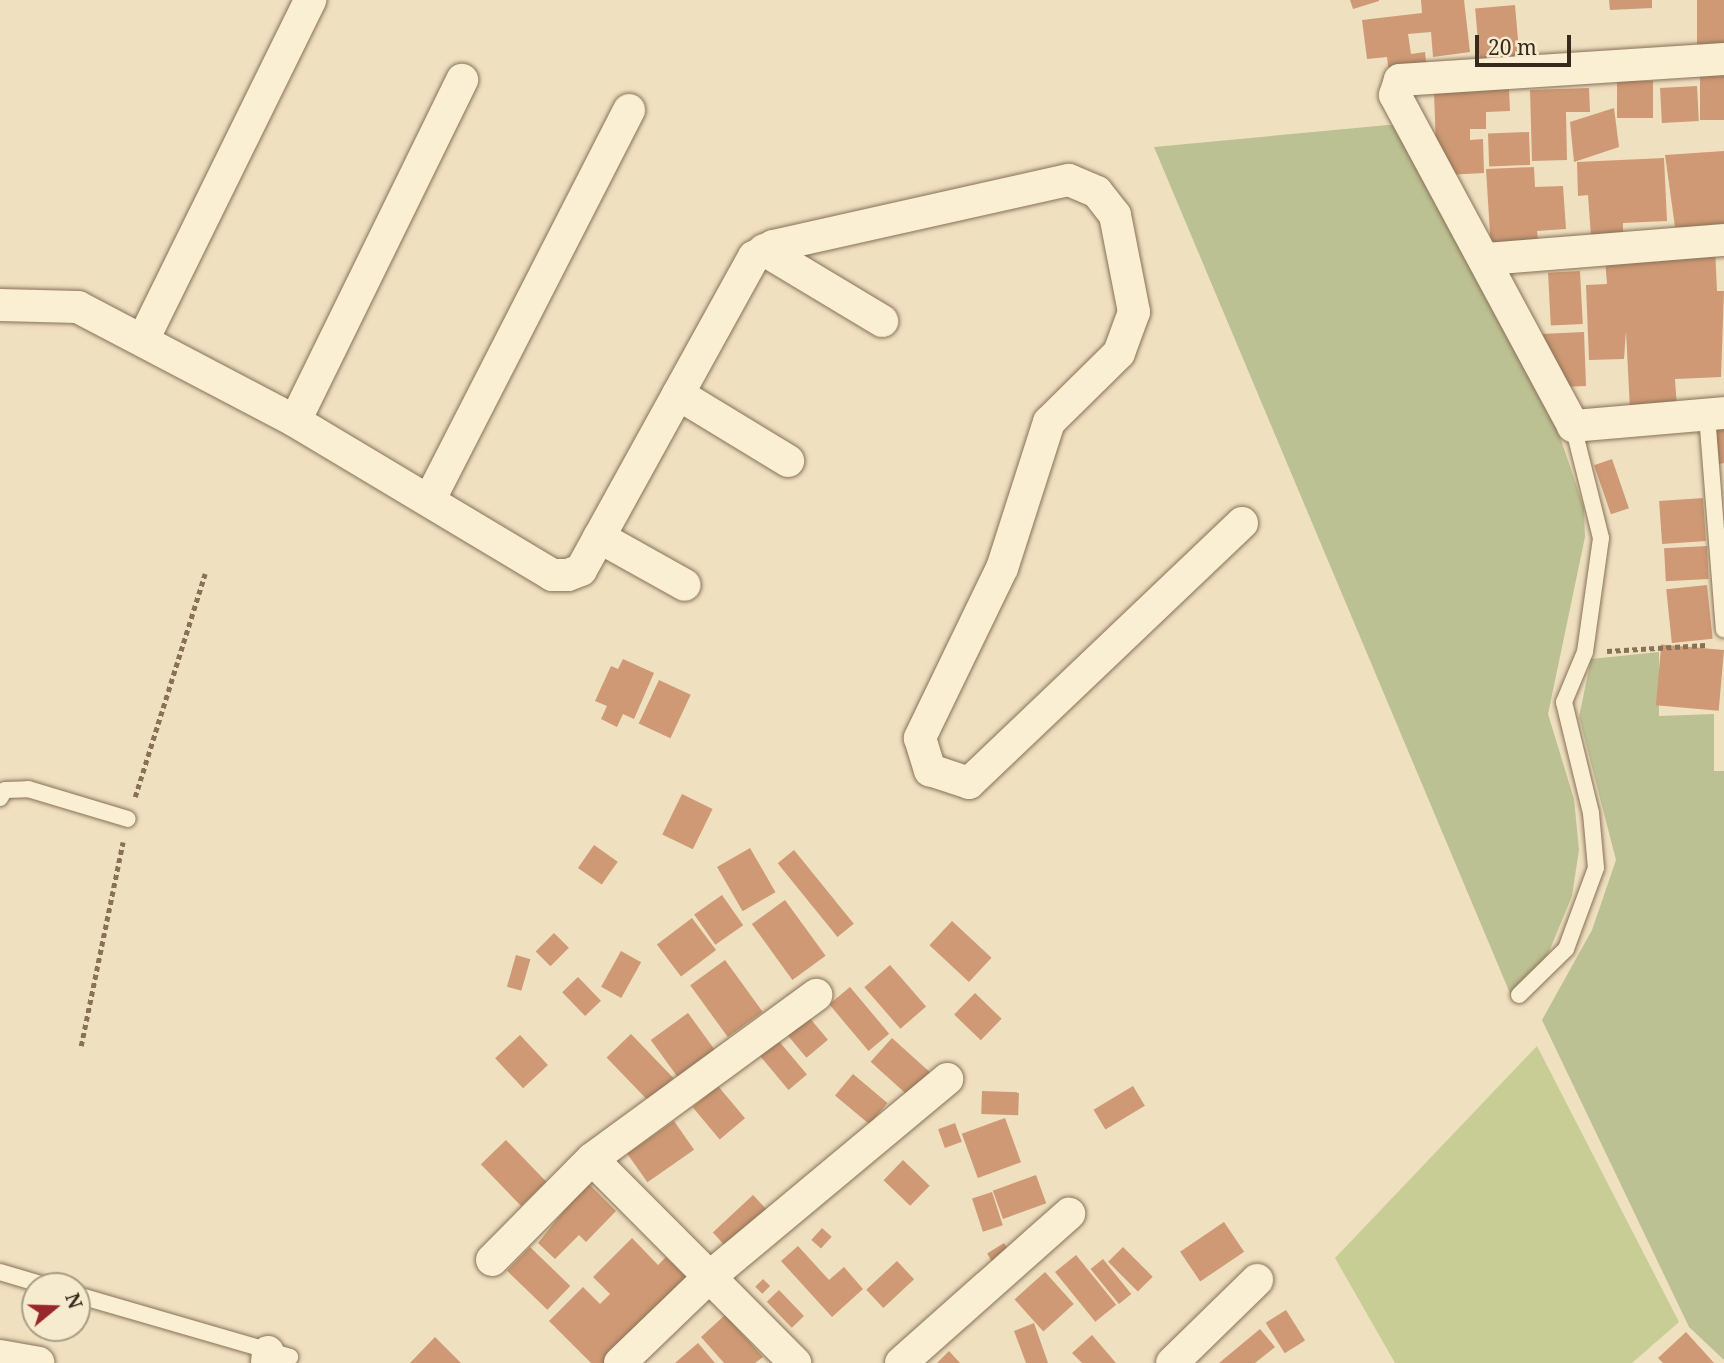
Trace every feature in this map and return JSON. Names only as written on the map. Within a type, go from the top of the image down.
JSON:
[{"type":"street","points":[[143,340],[310,0]]},
{"type":"street","points":[[1715,414],[1573,426],[1487,259],[1395,95],[1400,80],[1724,59]]},
{"type":"street","points":[[295,421],[462,80]]},
{"type":"street","points":[[430,499],[629,110]]},
{"type":"street","points":[[0,305],[78,307],[295,421],[430,499],[552,575],[581,570],[754,257],[764,250],[1069,180],[1097,192],[1115,215],[1134,312],[1119,353],[1049,422],[1002,568],[920,738],[930,770],[969,783],[1242,523]]},
{"type":"street","points":[[1487,259],[1724,240]]},
{"type":"street","points":[[764,250],[881,321]]},
{"type":"street","points":[[678,394],[788,461]]},
{"type":"street","points":[[599,537],[685,585]]},
{"type":"street","points":[[492,1260],[592,1159],[816,995]]},
{"type":"street","points":[[620,1363],[706,1280],[947,1079]]},
{"type":"street","points":[[592,1159],[706,1280],[795,1363]]},
{"type":"street","points":[[901,1363],[1069,1214]]},
{"type":"street","points":[[1172,1363],[1257,1280]]},
{"type":"street","points":[[0,1356],[37,1363]]},
{"type":"lane","points":[[1715,414],[1724,629]]},
{"type":"lane","points":[[1518,995],[1566,949],[1596,868],[1591,813],[1564,702],[1585,652],[1601,538],[1573,426]]},
{"type":"lane","points":[[0,798],[5,790],[28,789],[128,820]]},
{"type":"lane","points":[[0,1272],[21,1278]]},
{"type":"lane","points":[[91,1299],[275,1357]]},
{"type":"path","points":[[1585,652],[1710,645]]},
{"type":"green space","points":[[1388,125],[1410,126],[1550,407],[1584,508],[1585,537],[1548,714],[1574,799],[1579,850],[1572,896],[1548,954],[1512,998],[1154,147]]},
{"type":"green space","points":[[1659,652],[1659,716],[1714,714],[1714,771],[1724,771],[1724,1360],[1689,1327],[1542,1020],[1592,930],[1616,860],[1579,717],[1591,659]]},
{"type":"green space","points":[[1537,1046],[1679,1322],[1632,1363],[1395,1363],[1335,1258]]},
{"type":"building","points":[[1350,0],[1379,0],[1379,1],[1353,9]]},
{"type":"building","points":[[1421,0],[1464,0],[1470,52],[1433,57],[1431,32],[1408,34],[1411,54],[1425,52],[1427,69],[1389,74],[1387,57],[1367,59],[1362,20],[1422,13]]},
{"type":"building","points":[[1609,0],[1652,0],[1652,8],[1610,10]]},
{"type":"building","points":[[1697,0],[1724,0],[1724,54],[1697,54]]},
{"type":"building","points":[[1515,5],[1520,58],[1480,61],[1475,8]]},
{"type":"building","points":[[1700,75],[1724,75],[1724,120],[1700,120]]},
{"type":"building","points":[[1617,81],[1653,81],[1653,118],[1617,118]]},
{"type":"building","points":[[1697,86],[1699,121],[1662,123],[1660,88]]},
{"type":"building","points":[[1589,88],[1590,112],[1566,112],[1567,160],[1532,161],[1530,90]]},
{"type":"building","points":[[1509,89],[1510,111],[1486,112],[1486,129],[1470,129],[1470,140],[1483,139],[1484,173],[1446,175],[1436,147],[1434,93]]},
{"type":"building","points":[[1614,108],[1619,147],[1574,162],[1570,122]]},
{"type":"building","points":[[1529,132],[1530,165],[1489,166],[1488,133]]},
{"type":"building","points":[[1724,151],[1724,228],[1675,227],[1665,155]]},
{"type":"building","points":[[1664,158],[1667,221],[1623,223],[1623,235],[1591,237],[1588,195],[1578,196],[1577,162]]},
{"type":"building","points":[[1534,167],[1535,187],[1563,186],[1566,229],[1537,231],[1539,248],[1491,250],[1486,169]]},
{"type":"building","points":[[1715,247],[1717,291],[1724,291],[1721,377],[1675,379],[1677,408],[1630,410],[1626,331],[1624,359],[1589,360],[1586,285],[1607,284],[1605,259]]},
{"type":"building","points":[[1580,271],[1583,324],[1551,326],[1548,273]]},
{"type":"building","points":[[1584,332],[1586,386],[1562,387],[1541,334]]},
{"type":"building","points":[[1715,421],[1724,421],[1724,463],[1719,464]]},
{"type":"building","points":[[1612,459],[1629,508],[1611,514],[1594,465]]},
{"type":"building","points":[[1703,498],[1706,541],[1662,544],[1659,501]]},
{"type":"building","points":[[1707,546],[1709,579],[1666,581],[1664,548]]},
{"type":"building","points":[[1707,585],[1713,639],[1672,643],[1666,589]]},
{"type":"building","points":[[1661,645],[1724,650],[1719,711],[1656,705]]},
{"type":"building","points":[[623,659],[654,673],[634,719],[623,714],[617,727],[601,719],[607,706],[595,701],[611,666],[618,669]]},
{"type":"building","points":[[659,680],[691,695],[670,738],[639,724]]},
{"type":"building","points":[[682,794],[713,809],[693,849],[662,834]]},
{"type":"building","points":[[594,845],[618,862],[602,885],[578,868]]},
{"type":"building","points":[[750,848],[776,892],[743,911],[717,867]]},
{"type":"building","points":[[794,850],[854,924],[837,937],[778,863]]},
{"type":"building","points":[[722,895],[743,925],[715,945],[694,915]]},
{"type":"building","points":[[785,900],[826,956],[792,980],[752,924]]},
{"type":"building","points":[[692,918],[716,950],[681,976],[657,944]]},
{"type":"building","points":[[952,921],[991,958],[969,982],[929,945]]},
{"type":"building","points":[[554,933],[569,948],[550,966],[536,951]]},
{"type":"building","points":[[621,951],[641,962],[621,998],[601,987]]},
{"type":"building","points":[[516,955],[530,959],[521,991],[507,987]]},
{"type":"building","points":[[725,960],[763,1012],[728,1037],[690,985]]},
{"type":"building","points":[[890,965],[926,1007],[900,1029],[864,987]]},
{"type":"building","points":[[578,977],[601,1001],[585,1016],[562,992]]},
{"type":"building","points":[[850,987],[889,1034],[869,1051],[829,1004]]},
{"type":"building","points":[[975,993],[1002,1019],[981,1040],[954,1015]]},
{"type":"building","points":[[688,1013],[715,1050],[678,1077],[651,1040]]},
{"type":"building","points":[[808,1016],[828,1040],[806,1058],[787,1034]]},
{"type":"building","points":[[631,1034],[673,1078],[649,1101],[607,1058]]},
{"type":"building","points":[[520,1035],[548,1065],[523,1088],[495,1058]]},
{"type":"building","points":[[892,1038],[937,1078],[915,1102],[871,1062]]},
{"type":"building","points":[[778,1040],[807,1074],[789,1090],[760,1055]]},
{"type":"building","points":[[853,1074],[887,1103],[869,1124],[835,1095]]},
{"type":"building","points":[[718,1086],[745,1118],[720,1139],[693,1107]]},
{"type":"building","points":[[1133,1086],[1145,1106],[1105,1129],[1094,1110]]},
{"type":"building","points":[[982,1091],[1019,1092],[1018,1115],[981,1114]]},
{"type":"building","points":[[1005,1118],[1021,1162],[978,1178],[962,1134]]},
{"type":"building","points":[[674,1121],[694,1150],[647,1182],[627,1154]]},
{"type":"building","points":[[955,1123],[962,1142],[945,1148],[938,1129]]},
{"type":"building","points":[[506,1140],[546,1182],[521,1206],[481,1164]]},
{"type":"building","points":[[903,1160],[930,1186],[910,1206],[884,1180]]},
{"type":"building","points":[[1036,1175],[1046,1203],[1003,1219],[993,1191]]},
{"type":"building","points":[[587,1182],[616,1211],[586,1242],[579,1235],[555,1259],[538,1243]]},
{"type":"building","points":[[992,1192],[1003,1225],[983,1232],[972,1198]]},
{"type":"building","points":[[753,1195],[770,1213],[730,1251],[713,1233]]},
{"type":"building","points":[[1224,1222],[1244,1252],[1200,1281],[1180,1252]]},
{"type":"building","points":[[822,1228],[832,1237],[821,1249],[811,1240]]},
{"type":"building","points":[[632,1238],[658,1265],[666,1257],[692,1283],[612,1363],[591,1363],[549,1321],[583,1287],[600,1304],[610,1294],[593,1277]]},
{"type":"building","points":[[1004,1243],[1011,1254],[994,1265],[987,1254]]},
{"type":"building","points":[[798,1246],[829,1280],[844,1267],[863,1289],[832,1317],[781,1261]]},
{"type":"building","points":[[530,1247],[570,1286],[547,1310],[507,1271]]},
{"type":"building","points":[[1123,1247],[1153,1277],[1138,1292],[1108,1262]]},
{"type":"building","points":[[1076,1255],[1116,1305],[1095,1322],[1055,1272]]},
{"type":"building","points":[[1103,1259],[1131,1294],[1119,1304],[1091,1269]]},
{"type":"building","points":[[897,1261],[914,1279],[883,1308],[866,1290]]},
{"type":"building","points":[[1045,1272],[1074,1304],[1043,1331],[1015,1299]]},
{"type":"building","points":[[763,1279],[770,1286],[762,1294],[755,1287]]},
{"type":"building","points":[[779,1290],[804,1316],[792,1328],[767,1302]]},
{"type":"building","points":[[1286,1310],[1305,1341],[1285,1353],[1266,1323]]},
{"type":"building","points":[[725,1315],[763,1357],[755,1363],[724,1363],[701,1337]]},
{"type":"building","points":[[1034,1323],[1048,1363],[1026,1363],[1014,1331]]},
{"type":"building","points":[[1260,1329],[1275,1347],[1255,1363],[1219,1363]]},
{"type":"building","points":[[1686,1332],[1714,1363],[1663,1363],[1658,1358]]},
{"type":"building","points":[[1092,1335],[1116,1363],[1082,1363],[1072,1353]]},
{"type":"building","points":[[435,1337],[461,1363],[410,1363]]},
{"type":"building","points":[[698,1343],[715,1363],[675,1363]]},
{"type":"building","points":[[949,1351],[960,1363],[937,1363]]}]
